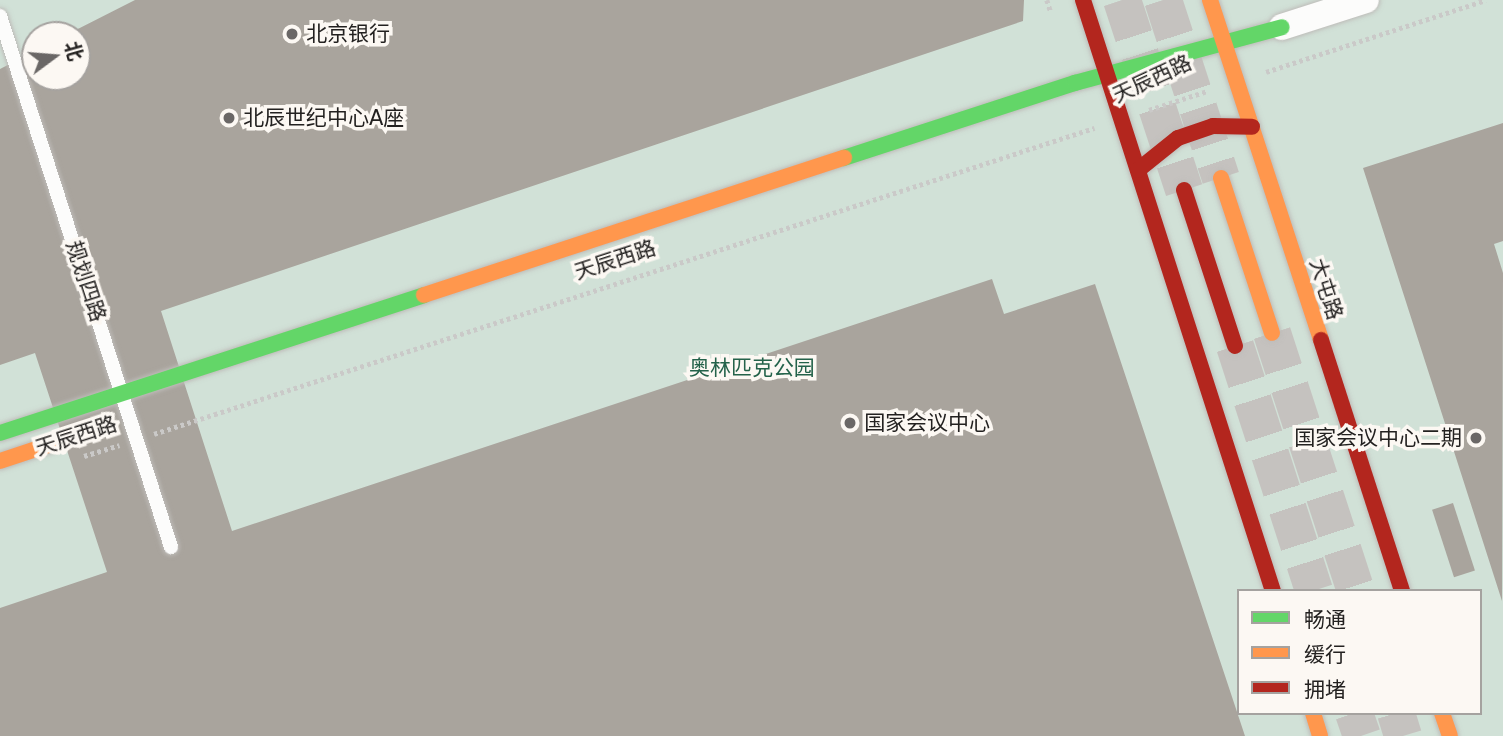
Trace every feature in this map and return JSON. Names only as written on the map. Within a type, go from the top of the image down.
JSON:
[{"type":"street","points":[[1083,0],[1106,73],[1127,92],[1121,119],[1272,589]]},
{"type":"street","name":"大屯路","points":[[1210,0],[1401,589]]},
{"type":"street","name":"天辰西路","points":[[0,433],[1106,73],[1225,45],[1366,0]]},
{"type":"street","name":"天辰西路","points":[[1093,104],[1127,92],[1225,45]]},
{"type":"street","points":[[1138,170],[1178,138],[1213,126],[1252,127]]},
{"type":"street","points":[[1221,178],[1272,332]]},
{"type":"street","points":[[1184,190],[1235,346]]},
{"type":"street","name":"天辰西路","points":[[0,461],[78,436]]},
{"type":"street","points":[[1314,715],[1320,736]]},
{"type":"street","points":[[1443,715],[1450,736]]},
{"type":"lane","name":"规划四路","points":[[0,16],[171,547]]},
{"type":"path","points":[[75,460],[1486,0]]},
{"type":"green space","name":"奥林匹克公园","points":[[0,0],[1503,0],[1503,736],[0,736]]},
{"type":"building","name":"国家会议中心","points":[[135,0],[1024,0],[1023,21],[161,311],[232,531],[992,279],[1004,314],[1095,284],[1245,736],[0,736],[0,608],[107,572],[35,353],[0,365],[0,69],[21,58],[21,91],[91,91],[91,22]]},
{"type":"building","name":"国家会议中心二期","points":[[1503,123],[1503,241],[1494,244],[1503,273],[1502,601],[1363,168]]},
{"type":"building","points":[[1453,503],[1475,571],[1454,577],[1432,510]]},
{"type":"tunnel","points":[[1122,0],[1184,190]]},
{"type":"tunnel","points":[[1163,0],[1221,178]]},
{"type":"tunnel","points":[[1272,333],[1355,589]]},
{"type":"tunnel","points":[[1235,346],[1313,589]]},
{"type":"tunnel","points":[[1355,715],[1362,736]]},
{"type":"tunnel","points":[[1397,715],[1403,736]]},
{"type":"traffic: fast","points":[[844,158],[1075,83],[1282,27]]},
{"type":"traffic: fast","points":[[0,433],[424,295]]},
{"type":"traffic: slow","points":[[1210,0],[1321,340]]},
{"type":"traffic: slow","points":[[424,295],[844,158]]},
{"type":"traffic: slow","points":[[1221,178],[1272,333]]},
{"type":"traffic: slow","points":[[0,461],[57,442]]},
{"type":"traffic: slow","points":[[1314,715],[1320,736]]},
{"type":"traffic: slow","points":[[1443,715],[1450,736]]},
{"type":"traffic: jam","points":[[1083,0],[1272,589]]},
{"type":"traffic: jam","points":[[1138,170],[1178,138],[1213,126],[1252,127]]},
{"type":"traffic: jam","points":[[1184,190],[1235,346]]},
{"type":"traffic: jam","points":[[1321,340],[1401,589]]},
{"type":"place","name":"北京银行","points":[[292,34]]},
{"type":"place","name":"北辰世纪中心A座","points":[[229,118]]},
{"type":"place","name":"国家会议中心","points":[[850,423]]},
{"type":"place","name":"国家会议中心二期","points":[[1476,438]]}]
